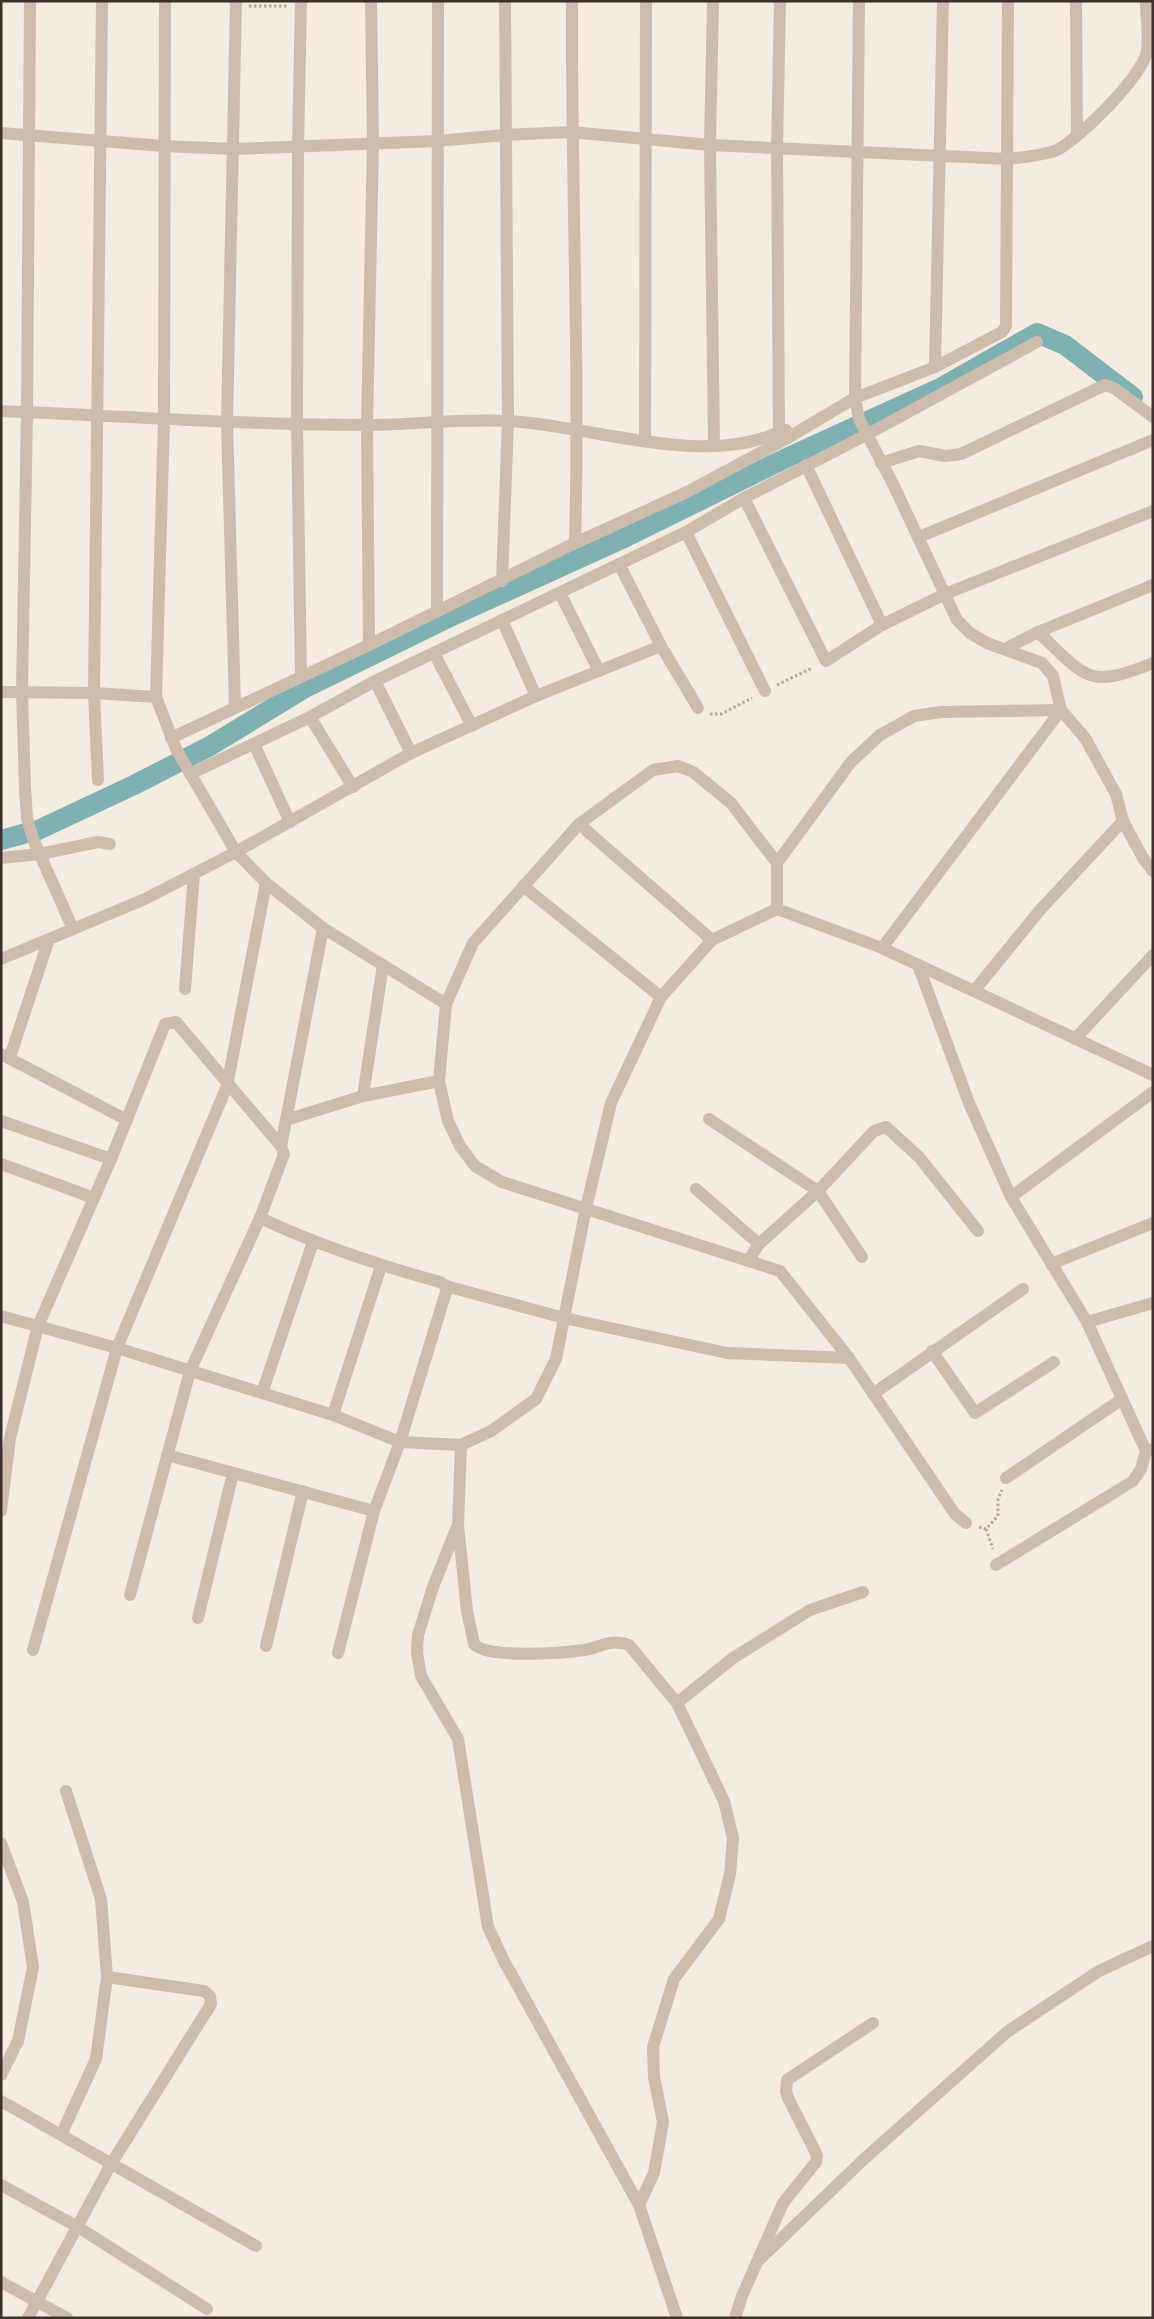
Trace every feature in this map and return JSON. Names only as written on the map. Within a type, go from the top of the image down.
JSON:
[{"type":"street","points":[[30,1],[27,412],[22,692],[28,819],[40,854],[73,929]]},
{"type":"street","points":[[98,780],[94,693],[102,1]]},
{"type":"street","points":[[165,1],[164,419],[156,696],[174,743],[188,771],[236,852],[266,883],[323,928],[446,1004]]},
{"type":"street","points":[[369,645],[367,425],[373,143],[371,1]]},
{"type":"street","points":[[437,612],[438,1]]},
{"type":"street","points":[[502,581],[508,420],[505,1]]},
{"type":"street","points":[[572,1],[571,132],[578,430],[575,543]]},
{"type":"street","points":[[645,441],[646,1]]},
{"type":"street","points":[[713,1],[710,146],[714,446]]},
{"type":"street","points":[[779,432],[777,148],[780,1]]},
{"type":"street","points":[[859,1],[855,398],[863,427],[919,537],[953,614],[970,633],[986,643],[1005,648],[1042,663],[1047,667],[1053,676],[1061,710],[1089,746],[1116,794],[1124,821],[1143,858],[1153,871]]},
{"type":"street","points":[[935,367],[938,156],[943,1]]},
{"type":"street","points":[[174,743],[235,707],[502,581],[575,543],[685,493],[784,440],[855,398],[935,367],[1002,332],[1006,326],[1008,1]]},
{"type":"street","points":[[1076,1],[1077,134]]},
{"type":"street","points":[[1,133],[164,146],[234,149],[437,141],[571,132],[645,141],[710,146],[1008,159],[1052,152],[1077,134],[1126,88],[1150,50],[1146,1]]},
{"type":"street","points":[[235,707],[227,422],[236,4]]},
{"type":"street","points":[[301,4],[298,146],[297,424],[301,676]]},
{"type":"street","points":[[188,771],[254,744],[310,717],[375,681],[686,532],[806,465],[863,427],[1037,342]]},
{"type":"street","points":[[882,463],[919,451],[945,456],[961,454],[1105,385],[1114,388],[1153,417]]},
{"type":"street","points":[[1,411],[297,424],[367,425],[508,420],[645,441],[714,446],[760,441],[779,432],[816,420]]},
{"type":"street","points":[[919,537],[1153,440]]},
{"type":"street","points":[[806,465],[882,626]]},
{"type":"street","points":[[744,498],[826,661],[882,626],[945,594],[1153,511]]},
{"type":"street","points":[[686,532],[765,691]]},
{"type":"street","points":[[619,564],[661,646],[698,708]]},
{"type":"street","points":[[1005,648],[1038,632],[1153,585]]},
{"type":"street","points":[[560,593],[599,671]]},
{"type":"street","points":[[502,620],[536,696]]},
{"type":"street","points":[[1038,632],[1080,672],[1091,676],[1100,678],[1127,673],[1153,663]]},
{"type":"street","points":[[3,953],[49,939],[145,899],[236,852],[411,754],[536,696],[661,646]]},
{"type":"street","points":[[434,653],[472,726]]},
{"type":"street","points":[[375,681],[411,754]]},
{"type":"street","points":[[1,692],[156,696]]},
{"type":"street","points":[[777,909],[777,863],[851,762],[880,735],[914,716],[941,712],[1061,710]]},
{"type":"street","points":[[882,948],[1061,710]]},
{"type":"street","points":[[310,717],[352,787]]},
{"type":"street","points":[[254,744],[290,822]]},
{"type":"street","points":[[777,863],[731,802],[693,772],[678,766],[653,770],[579,824],[473,943],[446,1004],[438,1081],[448,1121],[460,1146],[475,1166],[502,1182],[780,1271],[849,1358],[955,1514],[966,1523]]},
{"type":"street","points":[[974,991],[1040,910],[1124,821]]},
{"type":"street","points":[[579,824],[712,940]]},
{"type":"street","points":[[1,858],[40,854],[98,842],[110,844]]},
{"type":"street","points":[[185,988],[194,874]]},
{"type":"street","points":[[33,1650],[116,1348],[227,1086],[266,883]]},
{"type":"street","points":[[523,886],[661,997]]},
{"type":"street","points":[[1,1316],[116,1348],[333,1414],[400,1442],[461,1445],[491,1431],[536,1399],[556,1359],[586,1208],[611,1103],[661,997],[712,940],[777,909],[882,948],[1153,1075]]},
{"type":"street","points":[[130,1595],[190,1371],[260,1218],[283,1158],[281,1146],[323,928]]},
{"type":"street","points":[[49,939],[6,1055],[127,1120]]},
{"type":"street","points":[[1075,1039],[1153,955]]},
{"type":"street","points":[[363,1096],[383,965]]},
{"type":"street","points":[[918,965],[969,1103],[1011,1197],[1087,1322],[1122,1400],[1149,1450],[1141,1469],[1133,1481],[996,1565]]},
{"type":"street","points":[[1,1511],[6,1437],[38,1326],[111,1159],[165,1024],[176,1022],[227,1086],[281,1146]]},
{"type":"street","points":[[286,1120],[363,1096],[438,1081]]},
{"type":"street","points":[[1011,1197],[1153,1092]]},
{"type":"street","points":[[709,1119],[818,1191],[862,1257]]},
{"type":"street","points":[[1,1121],[111,1159]]},
{"type":"street","points":[[748,1261],[759,1244],[818,1191],[874,1131],[886,1127],[920,1157],[978,1231]]},
{"type":"street","points":[[1,1164],[94,1198]]},
{"type":"street","points":[[696,1189],[759,1244]]},
{"type":"street","points":[[260,1218],[312,1242],[381,1266],[564,1318],[728,1353],[849,1358]]},
{"type":"street","points":[[1051,1264],[1153,1224]]},
{"type":"street","points":[[262,1393],[312,1242]]},
{"type":"street","points":[[333,1414],[381,1266]]},
{"type":"street","points":[[338,1653],[374,1511],[400,1442],[446,1292],[446,1286]]},
{"type":"street","points":[[874,1394],[1023,1289]]},
{"type":"street","points":[[1087,1322],[1153,1303]]},
{"type":"street","points":[[932,1352],[975,1413],[1054,1362]]},
{"type":"street","points":[[1006,1478],[1122,1400]]},
{"type":"street","points":[[461,1445],[458,1525],[472,1641],[477,1648],[532,1655],[586,1649],[611,1642],[621,1641],[629,1645],[677,1703],[724,1801],[733,1838],[733,1854],[719,1919],[674,1979],[653,2047],[654,2077],[662,2122],[654,2174],[639,2205]]},
{"type":"street","points":[[167,1455],[374,1511]]},
{"type":"street","points":[[198,1618],[233,1473]]},
{"type":"street","points":[[266,1646],[303,1491]]},
{"type":"street","points":[[458,1525],[433,1587],[418,1634],[417,1653],[421,1676],[458,1739],[488,1927],[504,1962],[639,2205],[676,2318]]},
{"type":"street","points":[[677,1703],[733,1658],[810,1610],[863,1592]]},
{"type":"street","points":[[61,2135],[96,2060],[107,1977],[102,1899],[66,1791]]},
{"type":"street","points":[[1,1843],[23,1902],[33,1967],[18,2041],[1,2075]]},
{"type":"street","points":[[756,2262],[864,2159],[1007,2032],[1099,1971],[1153,1946]]},
{"type":"street","points":[[28,2318],[111,2164],[211,2004],[210,1996],[204,1991],[107,1977]]},
{"type":"street","points":[[735,2318],[756,2262],[783,2203],[813,2168],[816,2158],[788,2098],[786,2091],[787,2080],[873,2023]]},
{"type":"street","points":[[1,2101],[256,2246]]},
{"type":"street","points":[[1,2185],[78,2226],[207,2308]]},
{"type":"street","points":[[1,2282],[67,2318]]},
{"type":"path","points":[[236,4],[301,4]]},
{"type":"path","points":[[986,1529],[998,1516],[998,1499],[1006,1478]]},
{"type":"path","points":[[966,1523],[986,1529]]},
{"type":"path","points":[[986,1529],[996,1565]]},
{"type":"waterway","points":[[36,831],[134,785],[210,746],[305,688],[448,618],[622,539],[782,460],[942,387],[1037,333],[1065,345],[1133,397]]},
{"type":"waterway","points":[[1,840],[23,834]]}]
